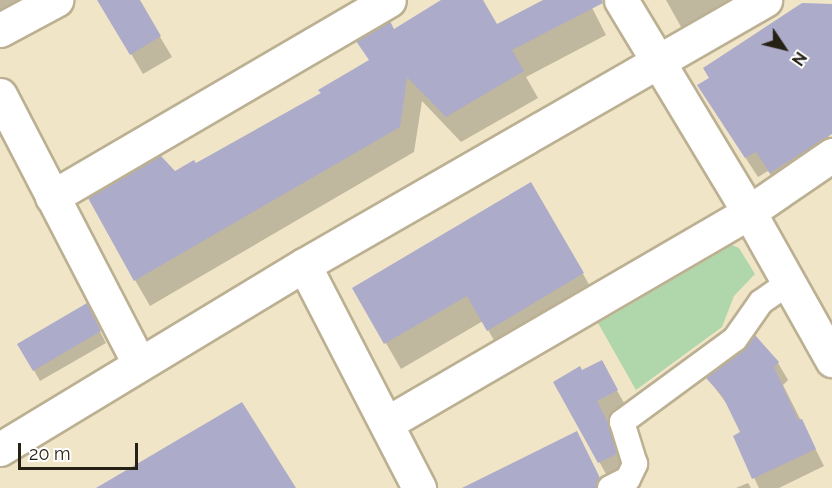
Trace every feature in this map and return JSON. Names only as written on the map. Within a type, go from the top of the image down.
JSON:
[{"type":"street","points":[[0,30],[56,0]]},
{"type":"street","points":[[52,197],[389,0]]},
{"type":"street","points":[[621,0],[749,212],[832,360]]},
{"type":"street","points":[[0,449],[304,265],[765,0]]},
{"type":"street","points":[[0,95],[139,363]]},
{"type":"street","points":[[387,423],[749,212],[832,155]]},
{"type":"street","points":[[304,265],[419,488]]},
{"type":"lane","points":[[610,488],[628,479],[635,464],[622,422],[735,339],[761,302],[788,283]]},
{"type":"green space","points":[[732,245],[739,248],[755,274],[734,296],[722,327],[636,390],[598,323]]},
{"type":"building","points":[[97,0],[140,0],[161,36],[130,55]]},
{"type":"building","points":[[441,0],[483,0],[497,24],[543,0],[602,0],[603,3],[512,50],[524,71],[446,117],[407,77],[400,127],[134,281],[88,198],[160,155],[175,171],[194,160],[196,163],[321,93],[318,90],[369,60],[356,41],[390,21],[394,29]]},
{"type":"building","points":[[802,3],[832,4],[832,134],[770,173],[756,152],[745,158],[697,85],[709,78],[703,68]]},
{"type":"building","points":[[531,182],[584,273],[487,331],[467,296],[384,344],[352,288]]},
{"type":"building","points":[[87,303],[101,331],[33,371],[17,344]]},
{"type":"building","points":[[755,335],[779,362],[774,367],[798,420],[802,419],[816,449],[752,479],[733,436],[740,432],[723,397],[706,378],[744,350]]},
{"type":"building","points":[[602,360],[618,390],[597,401],[608,423],[617,454],[598,463],[553,382],[580,366],[582,370]]},
{"type":"building","points":[[242,402],[296,488],[96,488]]},
{"type":"building","points":[[577,431],[600,478],[596,488],[462,488]]}]
